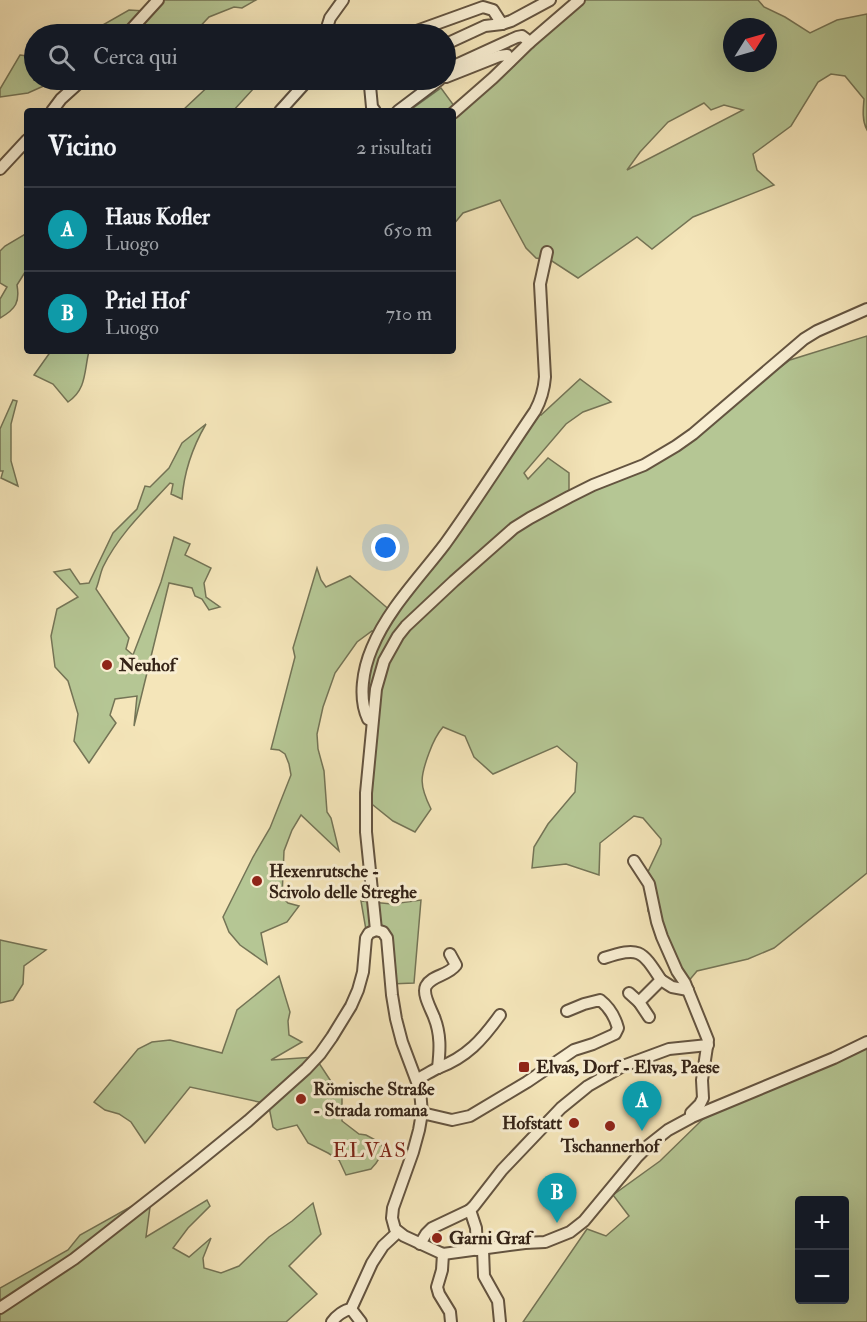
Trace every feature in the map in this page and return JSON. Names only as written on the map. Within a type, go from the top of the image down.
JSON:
[{"type":"street","points":[[136,24],[158,0]]},
{"type":"street","points":[[328,24],[343,0]]},
{"type":"street","points":[[456,39],[485,26],[511,21],[550,0]]},
{"type":"street","points":[[456,110],[575,1]]},
{"type":"street","points":[[436,24],[483,7],[493,10],[502,24]]},
{"type":"street","points":[[456,68],[517,37],[522,36],[529,43]]},
{"type":"street","points":[[456,70],[499,56],[507,55],[510,61]]},
{"type":"street","points":[[54,108],[71,90]]},
{"type":"street","points":[[283,108],[299,90]]},
{"type":"street","points":[[370,90],[373,108]]},
{"type":"street","points":[[402,108],[426,90]]},
{"type":"street","points":[[0,169],[24,143]]},
{"type":"street","points":[[372,722],[366,715],[362,698],[367,660],[380,630],[445,543],[540,401],[544,390],[540,284],[547,252]]},
{"type":"street","points":[[376,930],[365,811],[372,722],[379,676],[389,649],[398,636],[454,581],[514,528],[593,485],[644,465],[666,453],[693,434],[804,339],[867,309]]},
{"type":"street","points":[[634,861],[649,884],[657,922],[706,1034],[708,1046],[702,1080],[704,1098],[713,1108]]},
{"type":"street","points":[[0,1308],[74,1258],[194,1165],[306,1069],[320,1054],[351,1006],[363,972],[366,938],[369,933],[376,930],[383,932],[387,938],[396,1019],[402,1042],[417,1079],[422,1113],[413,1152],[393,1208],[394,1225],[404,1236],[443,1254],[545,1242],[570,1232],[584,1221],[637,1156],[674,1126],[867,1042]]},
{"type":"street","points":[[604,958],[623,952],[636,951],[646,957],[661,980],[672,987],[688,990]]},
{"type":"street","points":[[438,1068],[441,1045],[438,1026],[424,991],[426,984],[452,971],[456,965],[450,954]]},
{"type":"street","points":[[639,1002],[661,980]]},
{"type":"street","points":[[629,993],[639,1002],[649,1017]]},
{"type":"street","points":[[422,1113],[452,1119],[470,1116],[527,1082],[574,1050],[615,1034],[618,1028],[606,1004],[600,1000],[567,1011]]},
{"type":"street","points":[[417,1079],[454,1062],[471,1049],[489,1031],[500,1015]]},
{"type":"street","points":[[420,1244],[432,1228],[470,1210],[502,1170],[561,1108],[588,1086],[617,1069],[669,1049],[708,1046]]},
{"type":"street","points":[[692,1117],[691,1113],[704,1098]]},
{"type":"street","points":[[470,1210],[476,1228],[484,1276],[498,1301],[500,1322]]},
{"type":"street","points":[[332,1322],[351,1309],[372,1263],[383,1246],[398,1232]]},
{"type":"street","points":[[443,1254],[442,1270],[437,1287],[450,1312],[452,1322]]},
{"type":"street","points":[[351,1309],[361,1322]]},
{"type":"green space","points":[[155,0],[256,0],[242,8],[234,7],[209,17],[202,24],[104,24],[129,10],[145,11]]},
{"type":"green space","points":[[576,0],[758,0],[764,7],[810,33],[837,20],[867,14],[867,130],[863,111],[864,99],[845,76],[831,74],[818,82],[791,126],[753,154],[757,170],[774,185],[693,217],[652,249],[637,237],[578,278],[552,261],[536,258],[526,248],[500,200],[463,213],[456,221],[456,109]],"holes":[[[704,103],[711,110],[724,105],[743,110],[627,170],[640,152],[668,122]]]},
{"type":"green space","points":[[20,55],[24,56],[24,90],[35,90],[0,97],[0,89]]},
{"type":"green space","points":[[204,90],[252,90],[236,108],[185,108]]},
{"type":"green space","points":[[438,90],[442,90],[456,108],[413,108]]},
{"type":"green space","points":[[24,235],[24,274],[17,285],[17,301],[10,311],[0,318],[0,299],[7,287],[0,283],[0,251]]},
{"type":"green space","points":[[867,336],[867,873],[774,948],[748,959],[697,971],[687,983],[648,911],[646,876],[661,844],[661,839],[643,818],[634,816],[600,843],[599,875],[566,864],[532,868],[534,847],[548,824],[575,792],[577,763],[557,746],[493,774],[474,757],[465,736],[443,727],[432,745],[422,781],[424,794],[431,809],[415,832],[393,821],[363,797],[369,727],[363,712],[376,633],[372,631],[357,642],[335,673],[323,707],[317,734],[318,749],[324,771],[327,812],[331,818],[339,851],[301,815],[284,851],[282,897],[288,903],[299,906],[287,922],[261,933],[267,964],[240,945],[229,932],[223,917],[270,828],[291,775],[285,754],[271,749],[295,657],[293,648],[317,568],[326,587],[350,576],[392,612],[535,411],[541,415],[580,379],[611,402],[583,412],[566,424],[524,473],[528,479],[548,458],[569,473],[569,496],[676,446],[790,360]]},
{"type":"green space","points":[[49,354],[88,354],[82,385],[68,402],[53,384],[34,375]]},
{"type":"green space","points":[[13,400],[17,401],[11,424],[11,461],[18,486],[1,478],[3,471],[0,471],[0,429]]},
{"type":"green space","points":[[206,424],[190,460],[182,499],[171,494],[173,484],[170,483],[133,522],[109,555],[96,589],[129,638],[126,649],[133,655],[161,582],[174,537],[190,544],[185,555],[211,568],[204,583],[206,597],[220,607],[209,610],[202,599],[195,596],[192,588],[169,583],[134,726],[137,696],[115,699],[110,715],[116,723],[89,763],[74,741],[78,714],[68,681],[55,667],[51,636],[57,609],[78,597],[54,572],[70,569],[80,584],[89,583],[113,533],[137,509],[145,486],[150,487],[169,468],[182,443]]},
{"type":"green space","points":[[421,900],[414,983],[390,984],[385,938],[366,930],[361,901],[392,904]]},
{"type":"green space","points":[[0,940],[46,950],[24,966],[23,984],[13,1000],[0,1003]]},
{"type":"green space","points":[[279,976],[290,1012],[289,1035],[302,1042],[271,1060],[315,1057],[342,1098],[342,1121],[359,1134],[381,1143],[380,1157],[371,1169],[346,1175],[339,1160],[308,1143],[297,1125],[277,1130],[273,1127],[269,1107],[259,1102],[190,1087],[145,1143],[131,1122],[119,1114],[105,1110],[94,1102],[138,1049],[152,1042],[170,1040],[222,1053],[237,1010]]},
{"type":"green space","points":[[867,1037],[867,1322],[523,1322],[587,1229],[606,1236],[629,1216],[613,1195],[660,1161],[703,1119]]},
{"type":"green space","points":[[207,1200],[210,1206],[188,1228],[173,1248],[189,1257],[211,1238],[203,1258],[204,1268],[221,1273],[239,1266],[269,1237],[313,1203],[321,1234],[289,1266],[317,1294],[286,1322],[0,1322],[0,1288],[68,1250],[80,1235],[132,1206],[150,1207],[146,1237]]},
{"type":"place","name":"Neuhof","points":[[107,665]]},
{"type":"place","name":"Hexenrutsche - Scivolo delle Streghe","points":[[257,881]]},
{"type":"place","name":"Elvas, Dorf - Elvas, Paese","points":[[524,1067]]},
{"type":"place","name":"Römische Straße - Strada romana","points":[[301,1099]]},
{"type":"place","name":"Hofstatt","points":[[574,1123]]},
{"type":"place","name":"Tschannerhof","points":[[610,1126]]},
{"type":"place","name":"Haus Kofler","points":[[642,1131]]},
{"type":"place","name":"Priel Hof","points":[[557,1223]]},
{"type":"place","name":"Garni Graf","points":[[437,1238]]},
{"type":"district","name":"ELVAS","points":[[370,1150]]}]
